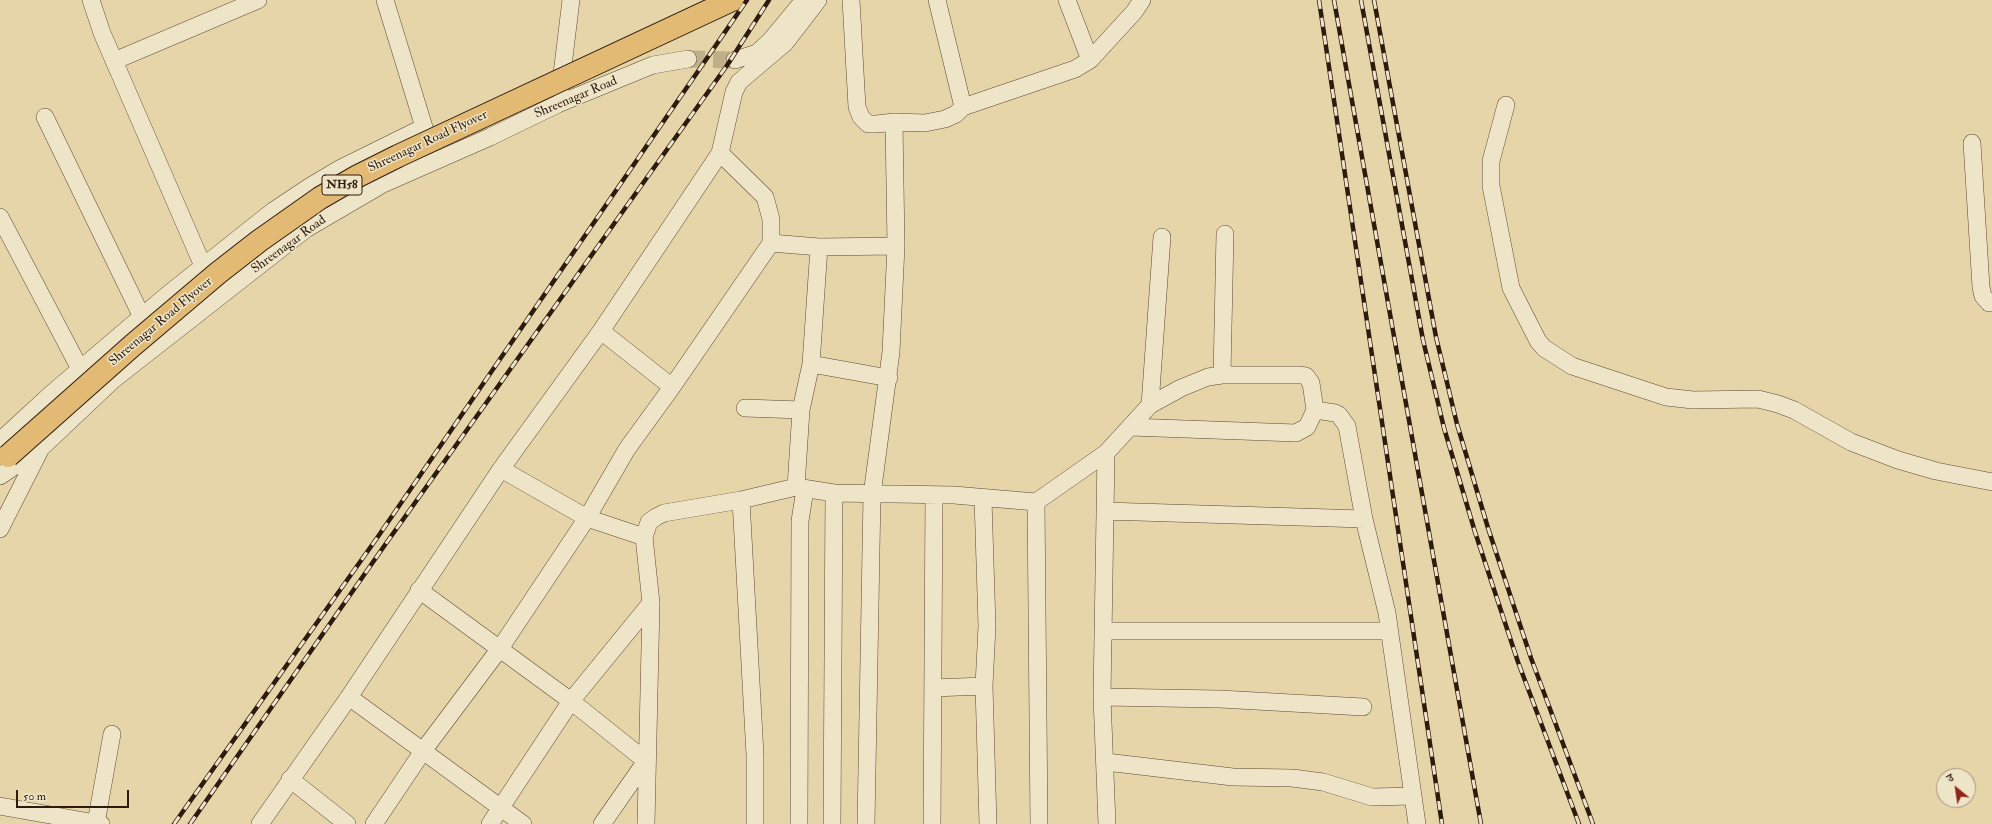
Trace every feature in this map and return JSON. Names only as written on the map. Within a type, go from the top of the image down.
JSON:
[{"type":"highway","name":"Shreenagar Road Flyover","points":[[4,448],[133,345],[218,273],[264,237],[320,198],[358,176],[398,156],[732,0]]},
{"type":"street","points":[[91,0],[114,61],[203,266]]},
{"type":"street","points":[[114,61],[258,0]]},
{"type":"street","points":[[385,0],[434,160]]},
{"type":"street","points":[[558,104],[571,0]]},
{"type":"street","points":[[735,60],[757,53],[771,40],[804,0]]},
{"type":"street","points":[[260,824],[349,696],[501,469],[601,331],[720,153],[734,92],[738,82],[785,43],[818,0]]},
{"type":"street","points":[[851,0],[857,107],[862,117],[868,124],[894,122],[926,124],[945,119],[956,114],[963,107],[1075,69],[1090,60],[1134,12],[1142,0]]},
{"type":"street","points":[[936,0],[963,107]]},
{"type":"street","points":[[1067,0],[1090,60]]},
{"type":"street","name":"Shreenagar Road","points":[[0,476],[40,449],[113,380],[306,229],[383,184],[434,160],[490,137],[558,104],[652,65],[688,59]]},
{"type":"street","points":[[1506,105],[1491,161],[1491,186],[1511,288],[1538,340],[1544,348],[1572,366],[1666,397],[1693,400],[1758,399],[1778,404],[1794,410],[1851,442],[1898,460],[1936,471],[1992,482]]},
{"type":"street","points":[[46,117],[142,317]]},
{"type":"street","points":[[866,824],[872,494],[889,378],[896,246],[894,122]]},
{"type":"street","points":[[4,448],[80,369],[203,266],[273,211],[309,186],[341,168],[424,127]]},
{"type":"street","points":[[1972,143],[1981,287],[1985,300],[1992,303]]},
{"type":"street","points":[[374,824],[423,751],[500,647],[587,518],[627,449],[672,387],[771,243],[771,219],[765,197],[720,153]]},
{"type":"street","points":[[0,217],[80,369]]},
{"type":"street","points":[[1222,375],[1225,234]]},
{"type":"street","points":[[1150,405],[1162,237]]},
{"type":"street","points":[[771,243],[819,246],[896,246]]},
{"type":"street","points":[[799,824],[801,410],[811,364],[819,246]]},
{"type":"street","points":[[601,331],[672,387]]},
{"type":"street","points":[[811,364],[889,378]]},
{"type":"street","points":[[646,824],[646,761],[651,603],[644,537],[649,522],[664,513],[801,488],[834,493],[934,495],[1036,502],[1106,453],[1150,405],[1181,388],[1208,377],[1222,375],[1306,376],[1311,383],[1315,410],[1307,427],[1296,433],[1130,427]]},
{"type":"street","points":[[745,408],[801,410]]},
{"type":"street","points":[[1315,410],[1335,413],[1339,415],[1347,426],[1364,519],[1387,613],[1417,824]]},
{"type":"street","points":[[0,529],[40,449]]},
{"type":"street","points":[[1106,453],[1105,631],[1102,697],[1106,762],[1107,824]]},
{"type":"street","points":[[501,469],[587,518],[644,537]]},
{"type":"street","points":[[832,824],[834,493]]},
{"type":"street","points":[[932,824],[934,495]]},
{"type":"street","points":[[983,499],[987,626],[984,686],[988,824]]},
{"type":"street","points":[[741,500],[754,755],[755,824]]},
{"type":"street","points":[[1036,502],[1039,824]]},
{"type":"street","points":[[1105,511],[1364,519]]},
{"type":"street","points":[[419,590],[500,647],[646,761]]},
{"type":"street","points":[[490,824],[571,701],[651,603]]},
{"type":"street","points":[[1105,631],[1389,631]]},
{"type":"street","points":[[933,688],[984,686]]},
{"type":"street","points":[[349,696],[523,824]]},
{"type":"street","points":[[1102,697],[1220,699],[1363,707]]},
{"type":"street","points":[[0,806],[99,823],[112,734]]},
{"type":"street","points":[[602,824],[646,761]]},
{"type":"street","points":[[1106,762],[1233,777],[1292,778],[1323,782],[1372,797],[1413,796]]},
{"type":"street","points":[[290,779],[347,824]]},
{"type":"tunnel","points":[[688,59],[735,60]]},
{"type":"railway","points":[[174,824],[377,538],[747,0]]},
{"type":"railway","points":[[190,824],[387,542],[728,64],[769,0]]},
{"type":"railway","points":[[1319,0],[1442,824]]},
{"type":"railway","points":[[1334,0],[1481,824]]},
{"type":"railway","points":[[1361,0],[1423,340],[1444,428],[1475,532],[1518,662],[1579,824]]},
{"type":"railway","points":[[1374,0],[1436,337],[1457,424],[1488,528],[1531,658],[1593,824]]}]
